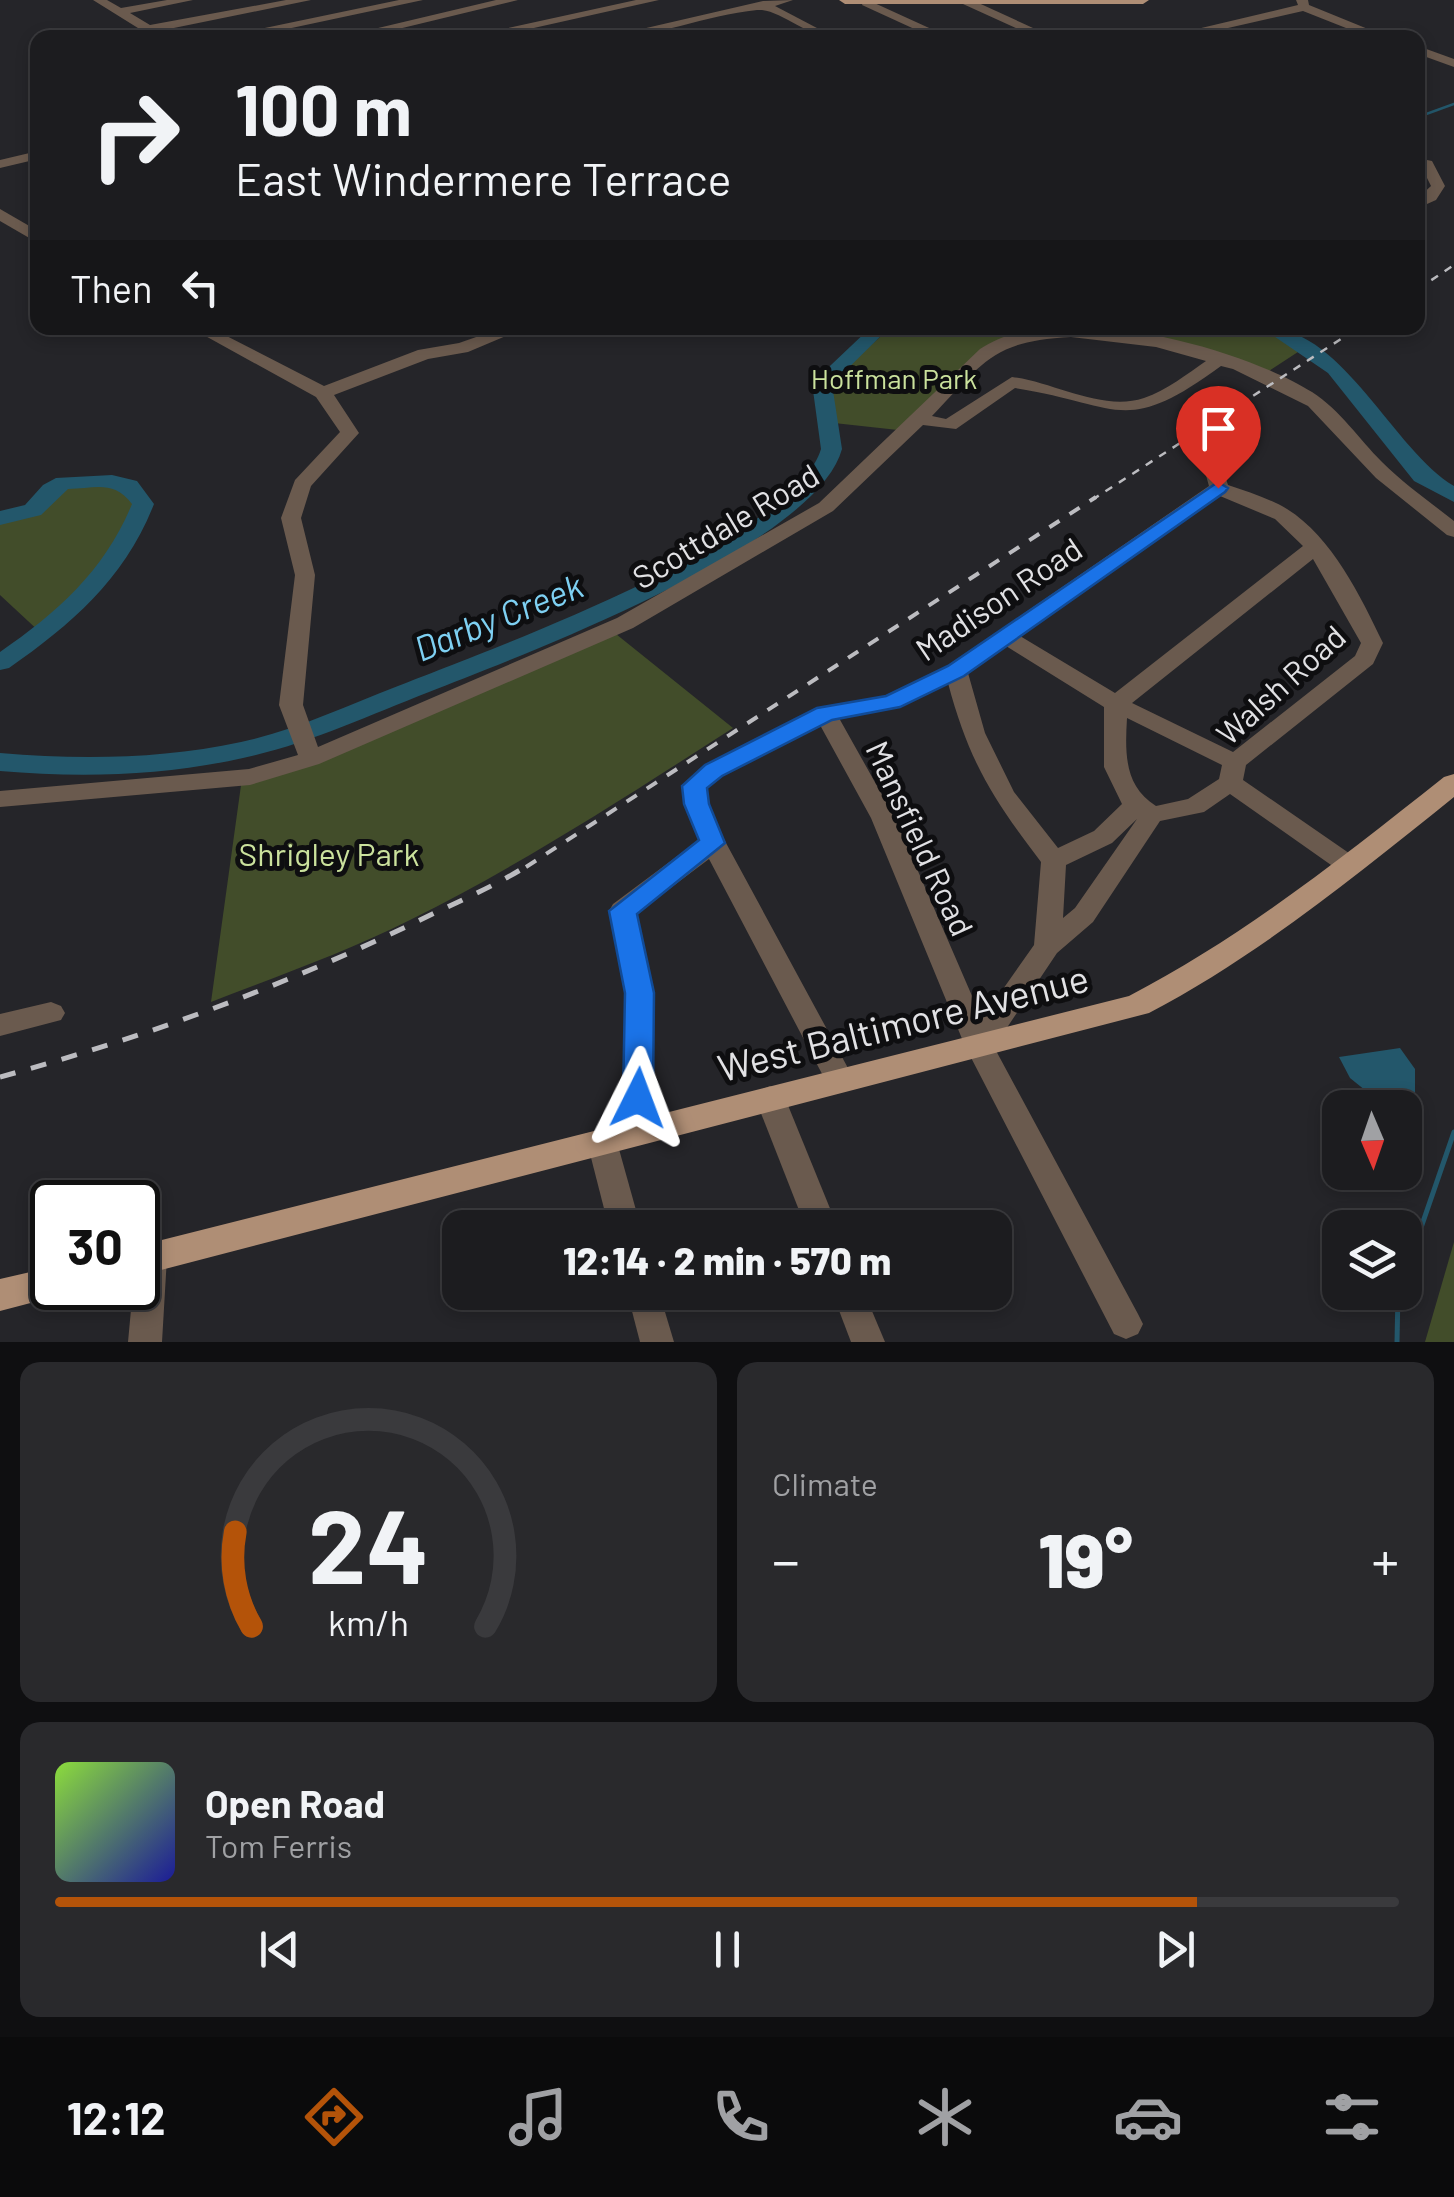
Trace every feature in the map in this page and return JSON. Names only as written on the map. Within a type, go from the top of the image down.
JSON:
[{"type":"main road","points":[[845,0],[1143,0]]},
{"type":"main road","name":"West Baltimore Avenue","points":[[160,1255],[1112,1014],[1168,992],[1350,866],[1454,782]]},
{"type":"main road","points":[[0,1295],[30,1288]]},
{"type":"street","points":[[99,0],[151,30]]},
{"type":"street","points":[[118,12],[187,0]]},
{"type":"street","points":[[148,28],[305,0]]},
{"type":"street","points":[[265,30],[418,0]]},
{"type":"street","points":[[378,30],[512,0]]},
{"type":"street","points":[[642,0],[652,0]]},
{"type":"street","points":[[508,30],[652,0]]},
{"type":"street","points":[[646,30],[787,0]]},
{"type":"street","points":[[866,2],[927,30]]},
{"type":"street","points":[[968,2],[1032,30]]},
{"type":"street","points":[[1197,30],[1303,4],[1364,30]]},
{"type":"street","points":[[763,5],[814,30]]},
{"type":"street","points":[[684,22],[699,30]]},
{"type":"street","points":[[1352,30],[1359,28]]},
{"type":"street","points":[[1425,52],[1454,47]]},
{"type":"street","points":[[1425,54],[1454,64]]},
{"type":"street","points":[[0,164],[30,158]]},
{"type":"street","points":[[1425,200],[1438,186],[1428,164]]},
{"type":"street","points":[[0,214],[30,229]]},
{"type":"street","points":[[213,335],[323,393],[350,433],[302,484],[291,518],[306,574],[290,705],[309,755]]},
{"type":"street","points":[[323,393],[424,354],[462,348],[498,335]]},
{"type":"street","name":"Scottdale Road","points":[[0,799],[250,777],[625,624],[826,507],[854,485],[984,354],[1004,342],[1049,335]]},
{"type":"street","name":"Scottdale Road","points":[[1090,335],[1159,341],[1220,360],[1305,395],[1382,472],[1454,531]]},
{"type":"street","points":[[918,419],[949,424],[1012,382],[1118,409],[1136,407],[1184,386],[1220,360]]},
{"type":"street","points":[[1208,454],[1219,479],[1218,488]]},
{"type":"street","name":"Walsh Road","points":[[1143,810],[1195,806],[1366,660],[1372,643],[1364,622],[1314,548],[1289,519],[1218,488]]},
{"type":"street","name":"Madison Road","points":[[712,843],[696,804],[695,786],[714,770],[825,714],[892,702],[956,671],[1218,488]]},
{"type":"street","points":[[1143,810],[1113,770],[1116,704],[1314,548]]},
{"type":"street","points":[[1004,636],[1232,772],[1350,866]]},
{"type":"street","points":[[956,671],[973,732],[1003,796],[1054,861],[1047,946]]},
{"type":"street","name":"Mansfield Road","points":[[825,714],[883,818],[979,1046],[1126,1324]]},
{"type":"street","points":[[1054,861],[1103,837],[1143,810]]},
{"type":"street","points":[[979,1046],[1047,946],[1084,915],[1143,810]]},
{"type":"street","points":[[636,1132],[640,993],[622,911],[712,843],[840,1081]]},
{"type":"street","points":[[0,1025],[51,1013]]},
{"type":"street","points":[[770,1098],[815,1210]]},
{"type":"street","points":[[602,1142],[621,1210]]},
{"type":"street","points":[[145,1310],[145,1342]]},
{"type":"street","points":[[648,1310],[657,1342]]},
{"type":"street","points":[[855,1310],[868,1342]]},
{"type":"green space","name":"Hoffman Park","points":[[882,335],[1066,335],[993,343],[898,430],[834,423],[829,383]]},
{"type":"green space","name":"Hoffman Park","points":[[1119,335],[1274,335],[1301,350],[1266,373]]},
{"type":"green space","points":[[112,481],[129,486],[143,504],[135,524],[102,576],[42,634],[0,595],[0,518],[33,510],[51,490],[64,483]]},
{"type":"green space","name":"Shrigley Park","points":[[611,630],[733,728],[574,828],[452,898],[361,943],[211,1002],[242,778]]},
{"type":"green space","points":[[1454,1242],[1454,1342],[1425,1342]]},
{"type":"water","points":[[1400,1048],[1415,1069],[1415,1090],[1365,1090],[1350,1078],[1339,1057]]},
{"type":"waterway","points":[[1425,114],[1454,104]]},
{"type":"waterway","name":"Darby Creek","points":[[0,762],[139,765],[209,756],[277,741],[505,653],[637,594],[760,526],[804,491],[831,449],[822,383],[873,335]]},
{"type":"waterway","name":"Darby Creek","points":[[1282,335],[1335,369],[1422,476],[1454,495]]},
{"type":"waterway","name":"Darby Creek","points":[[0,518],[33,510],[51,490],[64,483],[112,481],[129,486],[143,504],[133,530],[104,575],[66,614],[0,663]]},
{"type":"waterway","points":[[1422,1225],[1454,1132]]},
{"type":"waterway","points":[[1397,1342],[1398,1310]]},
{"type":"railway","points":[[1425,284],[1454,265]]},
{"type":"railway","points":[[1092,500],[1347,335]]},
{"type":"railway","points":[[526,867],[1096,497]]},
{"type":"railway","points":[[0,1077],[159,1028],[262,990],[414,923],[530,864]]},
{"type":"route","points":[[638,1098],[640,993],[622,911],[712,843],[696,804],[695,786],[714,770],[825,714],[892,702],[956,671],[1218,488]]}]
